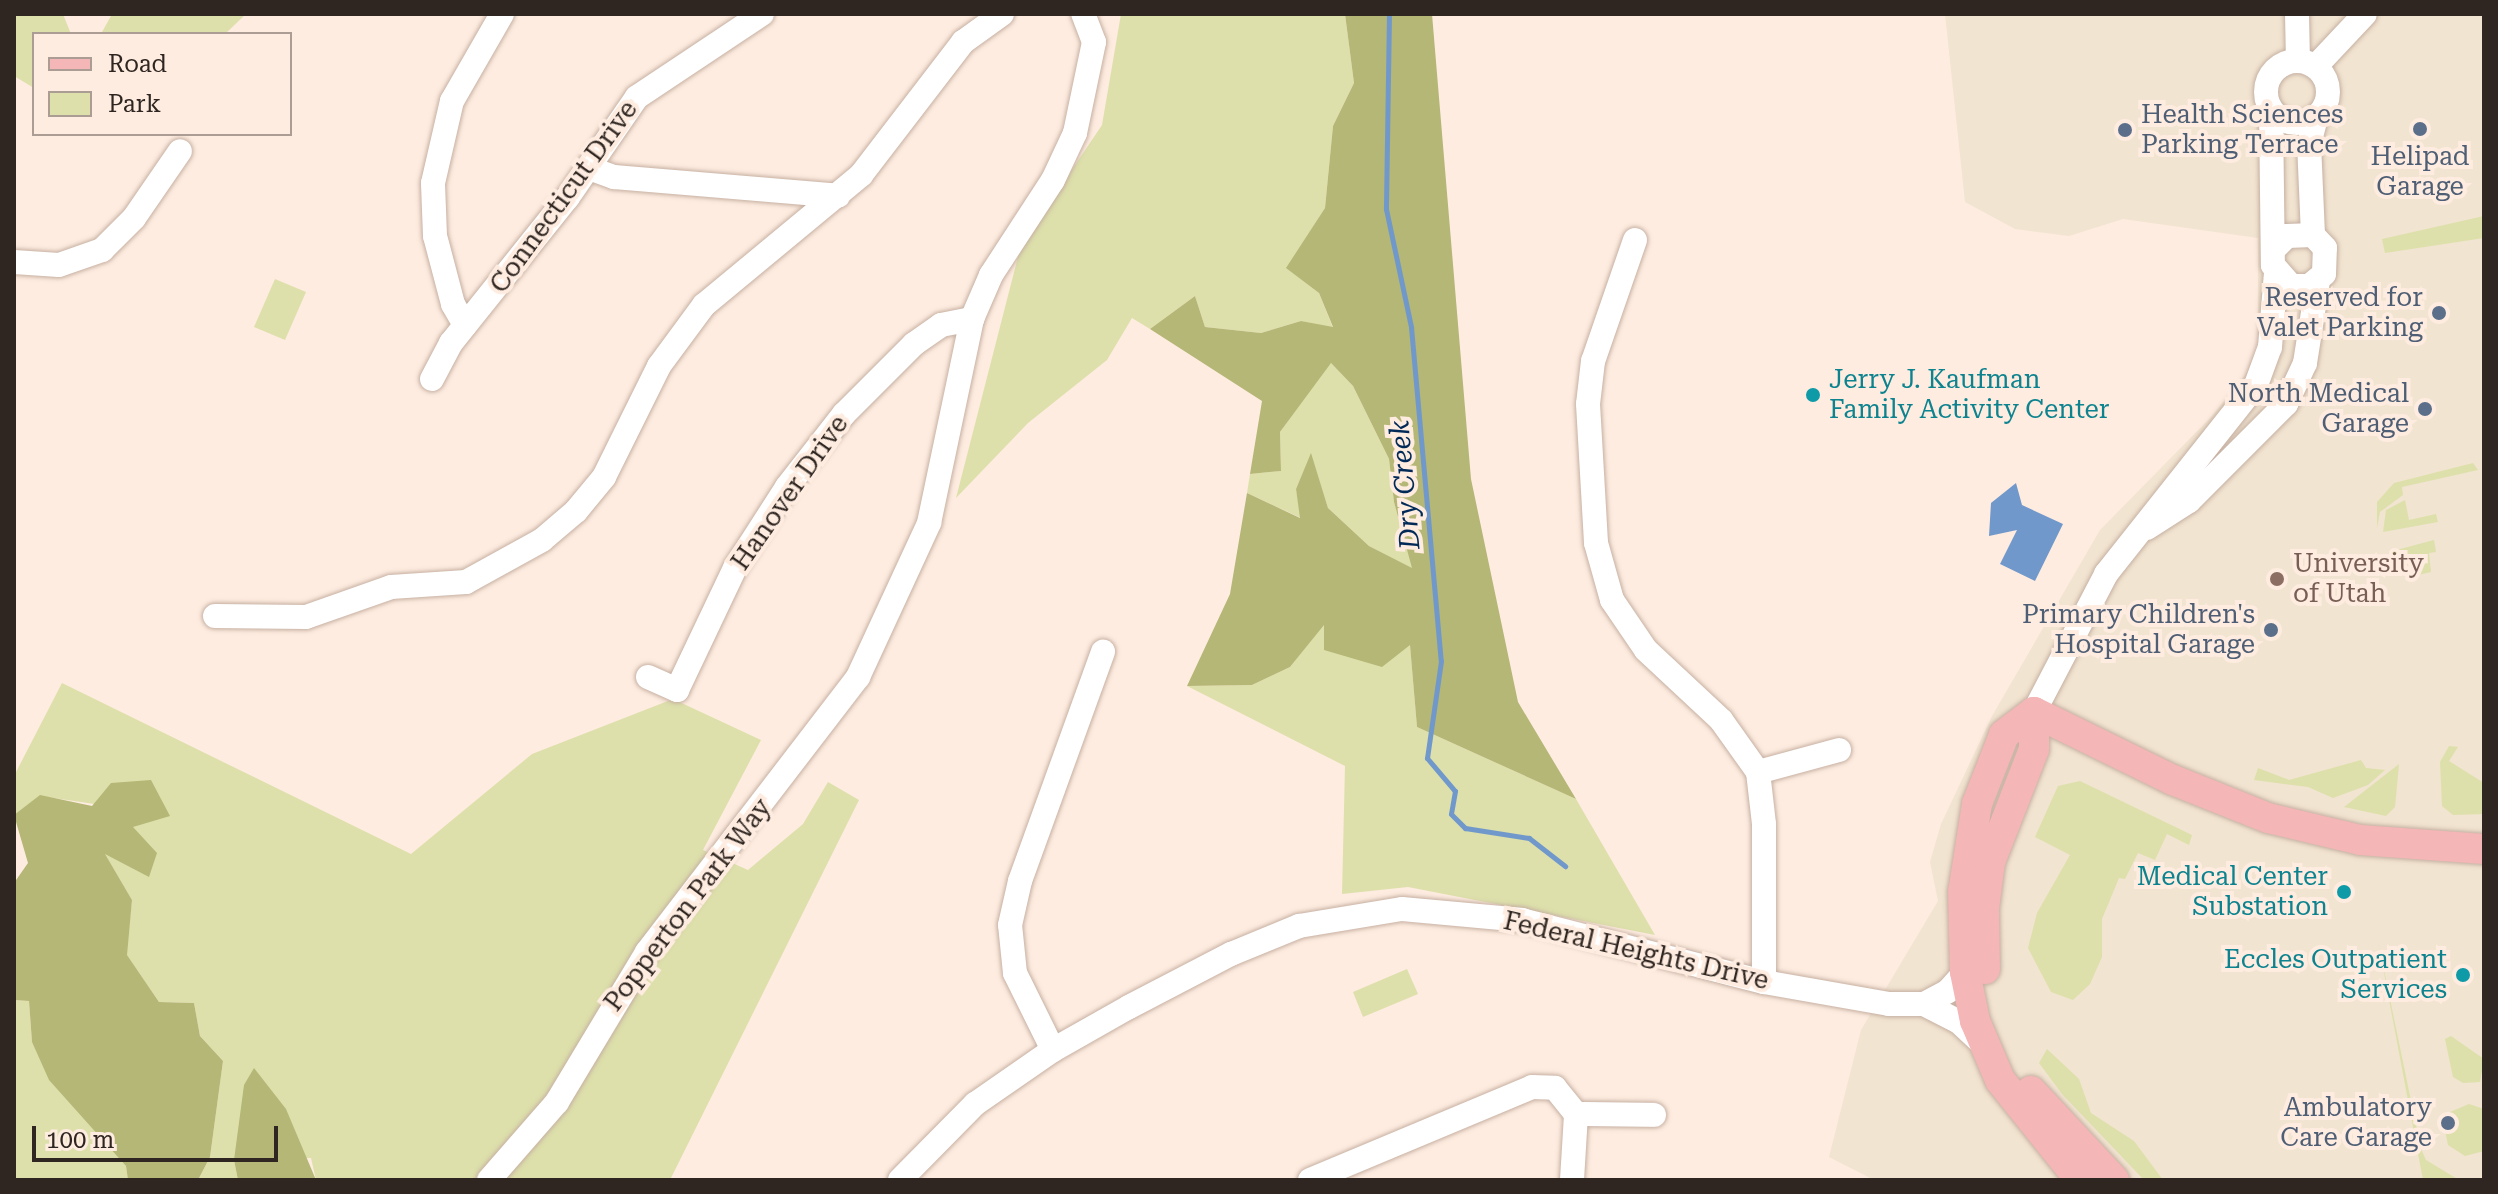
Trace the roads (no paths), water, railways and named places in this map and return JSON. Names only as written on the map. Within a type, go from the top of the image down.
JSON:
[{"type":"main road","points":[[2034,712],[2173,780],[2268,818],[2360,840],[2484,849]]},
{"type":"main road","points":[[2034,712],[2004,735],[1977,804],[1963,892],[1965,972],[1983,1044],[2025,1117],[2080,1180]]},
{"type":"main road","points":[[2034,712],[2034,749],[1990,862],[1984,909],[1986,980],[1997,1024],[2025,1083],[2055,1121],[2114,1180]]},
{"type":"street","points":[[465,325],[453,304],[435,236],[433,183],[452,101],[502,14]]},
{"type":"street","name":"Connecticut Drive","points":[[432,379],[465,325],[589,168],[645,90],[762,14]]},
{"type":"street","points":[[215,616],[306,617],[391,587],[466,582],[542,540],[576,511],[604,477],[659,366],[704,305],[838,196],[871,163],[963,42],[1002,14]]},
{"type":"street","name":"Popperton Park Way","points":[[489,1180],[557,1102],[647,952],[838,709],[929,523],[972,319],[991,275],[1062,165],[1075,133],[1093,55],[1091,28],[1083,14]]},
{"type":"street","points":[[2034,712],[2093,594],[2263,371],[2275,318],[2279,277],[2295,238],[2316,118],[2329,90],[2307,63],[2297,14]]},
{"type":"street","points":[[2141,531],[2189,501],[2286,404],[2305,363],[2314,283],[2327,257],[2295,238],[2268,81],[2277,68],[2307,63],[2365,14]]},
{"type":"street","points":[[2271,110],[2295,124],[2316,118]]},
{"type":"street","points":[[14,262],[59,265],[102,250],[134,218],[180,151]]},
{"type":"street","points":[[589,168],[614,177],[838,196]]},
{"type":"street","points":[[1635,240],[1593,361],[1588,404],[1596,543],[1612,600],[1646,650],[1721,720],[1758,772],[1764,824],[1764,982]]},
{"type":"street","points":[[2279,277],[2314,283]]},
{"type":"street","name":"Hanover Drive","points":[[648,677],[677,690],[735,568],[787,487],[844,414],[914,344],[941,325],[972,319]]},
{"type":"street","points":[[1053,1050],[1015,973],[1010,925],[1020,881],[1103,652]]},
{"type":"street","points":[[1758,772],[1839,750]]},
{"type":"street","name":"Federal Heights Drive","points":[[900,1180],[975,1104],[1053,1050],[1231,954],[1299,926],[1402,909],[1522,920],[1764,982],[1889,1004],[1924,1004],[1958,1021],[1983,1044]]},
{"type":"street","points":[[1924,1004],[1948,991],[1965,972]]},
{"type":"street","points":[[1310,1180],[1522,1089],[1555,1088],[1576,1114],[1572,1180]]},
{"type":"street","points":[[1576,1114],[1654,1115]]},
{"type":"water","points":[[2016,483],[2022,505],[2063,524],[2035,581],[2000,564],[2017,530],[1989,536],[1991,503]]},
{"type":"waterway","name":"Dry Creek","points":[[1389,14],[1386,209],[1411,327],[1441,661],[1427,758],[1455,791],[1451,814],[1465,828],[1529,838],[1565,866]]},
{"type":"place","name":"Helipad Garage","points":[[2420,129]]},
{"type":"place","name":"Health Sciences Parking Terrace","points":[[2125,130]]},
{"type":"place","name":"Reserved for Valet Parking","points":[[2439,313]]},
{"type":"place","name":"Jerry J. Kaufman Family Activity Center","points":[[1813,395]]},
{"type":"place","name":"North Medical Garage","points":[[2425,409]]},
{"type":"place","name":"University of Utah","points":[[2277,579]]},
{"type":"place","name":"Primary Children's Hospital Garage","points":[[2271,630]]},
{"type":"place","name":"Medical Center Substation","points":[[2344,892]]},
{"type":"place","name":"Eccles Outpatient Services","points":[[2463,975]]},
{"type":"place","name":"Ambulatory Care Garage","points":[[2448,1123]]}]
